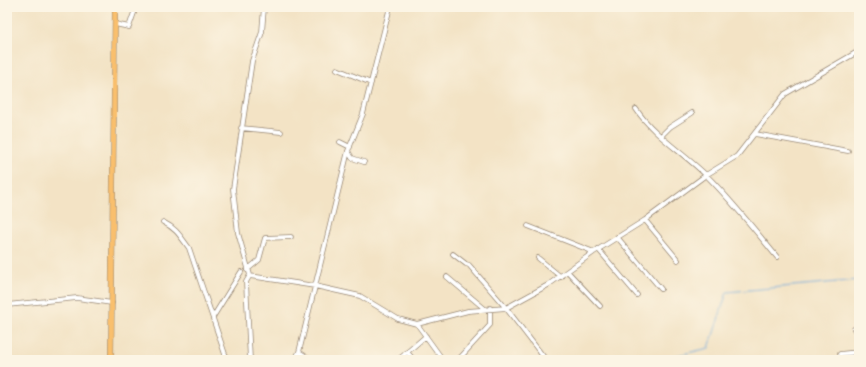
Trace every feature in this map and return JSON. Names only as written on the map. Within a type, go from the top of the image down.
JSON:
[{"type":"main road","points":[[111,360],[115,7]]},
{"type":"street","points":[[115,24],[129,27],[136,7]]},
{"type":"street","points":[[250,276],[238,233],[233,189],[252,61],[262,32],[264,7]]},
{"type":"street","points":[[295,360],[299,352],[349,149],[363,114],[390,7]]},
{"type":"street","points":[[250,276],[315,286],[360,296],[398,319],[417,324],[490,308],[506,308],[561,277],[598,249],[645,220],[706,175],[737,156],[785,94],[859,51]]},
{"type":"street","points":[[337,69],[371,83]]},
{"type":"street","points":[[636,108],[645,122],[706,175],[735,206],[777,257]]},
{"type":"street","points":[[661,136],[670,127],[692,113]]},
{"type":"street","points":[[241,128],[281,132]]},
{"type":"street","points":[[755,134],[848,151]]},
{"type":"street","points":[[340,142],[349,149],[352,158],[364,162]]},
{"type":"street","points":[[645,220],[678,260]]},
{"type":"street","points":[[163,222],[177,230],[182,241],[189,248],[227,360]]},
{"type":"street","points":[[528,226],[594,252]]},
{"type":"street","points":[[248,270],[259,260],[265,238],[291,237]]},
{"type":"street","points":[[617,237],[660,289]]},
{"type":"street","points":[[598,249],[637,295]]},
{"type":"street","points":[[453,254],[472,267],[546,360]]},
{"type":"street","points":[[538,258],[561,277]]},
{"type":"street","points":[[213,317],[241,272]]},
{"type":"street","points":[[568,272],[600,306]]},
{"type":"street","points":[[250,276],[246,282],[250,360]]},
{"type":"street","points":[[447,277],[485,309]]},
{"type":"street","points":[[7,305],[77,298],[112,303]]},
{"type":"street","points":[[458,360],[490,324],[490,308]]},
{"type":"street","points":[[417,324],[444,360]]},
{"type":"street","points":[[854,329],[859,328]]},
{"type":"street","points":[[398,360],[426,336]]},
{"type":"street","points":[[299,352],[311,360]]},
{"type":"street","points":[[407,352],[414,360]]},
{"type":"street","points":[[840,354],[859,352]]},
{"type":"waterway","points":[[657,360],[709,348],[727,292],[859,280]]}]
